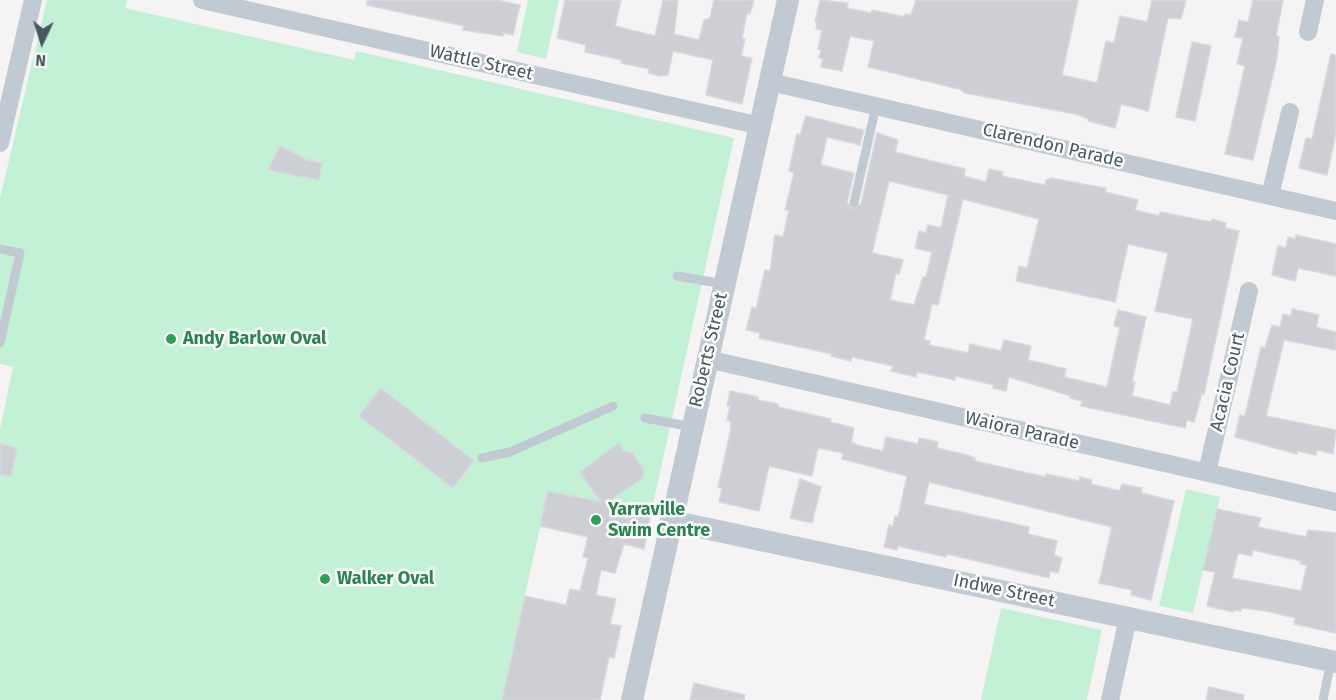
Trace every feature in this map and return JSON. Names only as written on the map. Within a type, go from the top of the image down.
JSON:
[{"type":"street","points":[[0,143],[8,68],[33,0]]},
{"type":"street","name":"Wattle Street","points":[[202,0],[760,126]]},
{"type":"street","name":"Roberts Street","points":[[632,700],[788,0]]},
{"type":"street","points":[[1308,32],[1315,0]]},
{"type":"street","name":"Clarendon Parade","points":[[770,82],[1336,211]]},
{"type":"street","points":[[1270,196],[1290,112]]},
{"type":"street","name":"Acacia Court","points":[[1207,472],[1249,291]]},
{"type":"street","name":"Waiora Parade","points":[[707,359],[1336,502]]},
{"type":"street","name":"Indwe Street","points":[[671,521],[1334,661]]},
{"type":"street","points":[[1110,700],[1128,618]]},
{"type":"lane","points":[[854,203],[876,106]]},
{"type":"lane","points":[[0,249],[20,253],[0,343]]},
{"type":"lane","points":[[677,276],[724,284]]},
{"type":"lane","points":[[482,458],[510,452],[613,406]]},
{"type":"lane","points":[[645,418],[692,427]]},
{"type":"lane","points":[[1323,700],[1334,661]]},
{"type":"green space","points":[[47,0],[127,0],[125,8],[354,60],[356,51],[734,138],[651,513],[548,491],[502,700],[0,700],[0,429],[13,367],[0,364],[0,198]]},
{"type":"green space","points":[[528,0],[559,0],[546,59],[517,52]]},
{"type":"green space","points":[[1186,489],[1220,497],[1193,613],[1159,606]]},
{"type":"green space","points":[[1001,608],[1102,630],[1087,700],[981,700]]},
{"type":"building","points":[[367,0],[497,0],[520,5],[513,35],[503,33],[503,36],[463,30],[464,26],[367,5]]},
{"type":"building","points":[[565,0],[621,0],[615,26],[655,36],[663,0],[678,0],[674,34],[699,40],[704,20],[710,18],[714,0],[754,0],[750,14],[747,13],[742,38],[745,39],[741,56],[752,58],[742,104],[706,95],[713,60],[673,51],[668,75],[660,76],[648,73],[649,69],[621,63],[622,60],[585,52],[586,45],[557,38]]},
{"type":"building","points":[[820,0],[848,3],[847,8],[871,13],[872,10],[905,17],[905,14],[911,15],[916,0],[1078,0],[1062,75],[1097,83],[1106,41],[1114,43],[1120,16],[1147,22],[1152,0],[1186,0],[1181,19],[1168,18],[1148,111],[1121,104],[1115,128],[1088,121],[1089,119],[1075,114],[965,93],[959,89],[868,67],[874,41],[850,36],[842,71],[821,67],[823,59],[819,58],[821,50],[818,49],[822,30],[816,29],[817,23],[815,22]]},
{"type":"building","points":[[1253,0],[1283,0],[1276,36],[1279,37],[1277,58],[1253,160],[1225,154],[1245,66],[1237,64],[1243,38],[1235,37],[1239,20],[1248,22]]},
{"type":"building","points":[[1192,42],[1211,46],[1195,121],[1176,117]]},
{"type":"building","points":[[1331,54],[1336,55],[1336,133],[1327,175],[1299,168],[1306,138],[1312,139]]},
{"type":"building","points":[[806,116],[864,130],[860,145],[827,137],[821,163],[821,165],[854,173],[847,202],[852,209],[861,204],[877,133],[898,140],[895,152],[965,169],[964,176],[986,182],[989,169],[1003,172],[1002,176],[1045,185],[1046,180],[1052,178],[1106,188],[1105,192],[1138,200],[1135,210],[1160,216],[1160,212],[1211,222],[1212,219],[1226,223],[1225,228],[1239,231],[1204,394],[1202,393],[1194,422],[1187,420],[1185,428],[1081,406],[1082,401],[1070,398],[1071,396],[1009,377],[1006,391],[993,388],[994,385],[955,376],[955,380],[917,372],[916,377],[891,371],[893,366],[852,357],[851,361],[831,356],[832,354],[759,338],[760,333],[746,330],[752,307],[756,309],[765,270],[770,271],[775,235],[783,237],[789,210],[785,210],[794,173],[789,171],[797,134],[800,135]],"holes":[[[889,181],[948,195],[941,228],[928,225],[926,233],[919,231],[915,248],[932,252],[926,277],[923,277],[914,305],[890,300],[896,273],[899,274],[903,260],[872,253]],[[963,199],[1039,219],[1027,268],[1019,266],[1016,281],[1115,302],[1128,244],[1168,253],[1155,311],[1193,319],[1177,392],[1173,392],[1170,405],[1132,396],[1135,382],[1132,382],[1146,317],[1118,310],[1114,326],[1120,327],[1107,387],[1064,377],[1066,369],[1028,360],[1031,346],[1004,340],[1001,351],[970,344],[968,353],[929,345],[930,341],[924,340],[932,304],[938,305]]]},
{"type":"building","points":[[280,146],[307,160],[322,163],[319,180],[268,170]]},
{"type":"building","points":[[1296,235],[1336,244],[1336,276],[1298,268],[1295,281],[1272,275],[1278,246],[1286,248],[1288,237],[1295,239]]},
{"type":"building","points":[[1292,309],[1319,315],[1316,327],[1336,332],[1336,350],[1284,340],[1266,416],[1336,430],[1333,454],[1317,450],[1316,455],[1297,451],[1297,454],[1235,437],[1240,415],[1245,416],[1261,347],[1265,348],[1272,325],[1280,327],[1283,314],[1291,316]]},
{"type":"building","points":[[381,388],[474,461],[453,488],[359,416]]},
{"type":"building","points":[[730,391],[758,397],[758,400],[778,404],[778,407],[831,419],[830,422],[854,428],[851,442],[860,446],[883,451],[886,437],[918,444],[919,438],[938,442],[937,448],[967,455],[975,458],[975,461],[1046,477],[1046,474],[1079,481],[1080,477],[1092,480],[1091,484],[1120,491],[1122,484],[1142,488],[1141,493],[1174,501],[1151,600],[1131,595],[1132,590],[1099,583],[1112,527],[929,482],[924,504],[1029,527],[1028,534],[1057,541],[1054,555],[1062,558],[1058,573],[1050,571],[1049,578],[947,554],[946,557],[898,546],[897,550],[884,547],[889,525],[893,526],[895,516],[898,517],[907,476],[842,459],[843,453],[818,448],[812,476],[769,466],[759,511],[719,502],[722,488],[718,487],[731,429],[730,421],[727,420]]},
{"type":"building","points":[[619,443],[624,451],[633,453],[644,470],[643,478],[606,503],[651,513],[644,549],[624,544],[615,573],[601,570],[596,595],[616,599],[610,624],[621,626],[614,658],[609,657],[600,700],[502,700],[525,596],[566,605],[570,589],[580,591],[588,558],[583,557],[588,537],[540,526],[548,491],[601,502],[580,472]]},
{"type":"building","points":[[0,444],[17,448],[11,476],[0,474]]},
{"type":"building","points":[[800,479],[821,487],[812,523],[790,518]]},
{"type":"building","points":[[1217,509],[1261,518],[1258,527],[1306,537],[1308,530],[1336,533],[1336,633],[1294,624],[1295,618],[1266,611],[1242,608],[1241,611],[1234,610],[1233,612],[1207,606],[1215,572],[1203,570]],"holes":[[[1253,550],[1301,561],[1300,564],[1307,565],[1301,591],[1232,578],[1238,553],[1252,556]]]},
{"type":"building","points":[[694,683],[745,695],[744,700],[690,700]]},
{"type":"building","points":[[1209,687],[1244,695],[1243,700],[1206,700]]},
{"type":"place","name":"Andy Barlow Oval","points":[[171,339]]},
{"type":"place","name":"Yarraville Swim Centre","points":[[596,520]]},
{"type":"place","name":"Walker Oval","points":[[325,579]]}]
